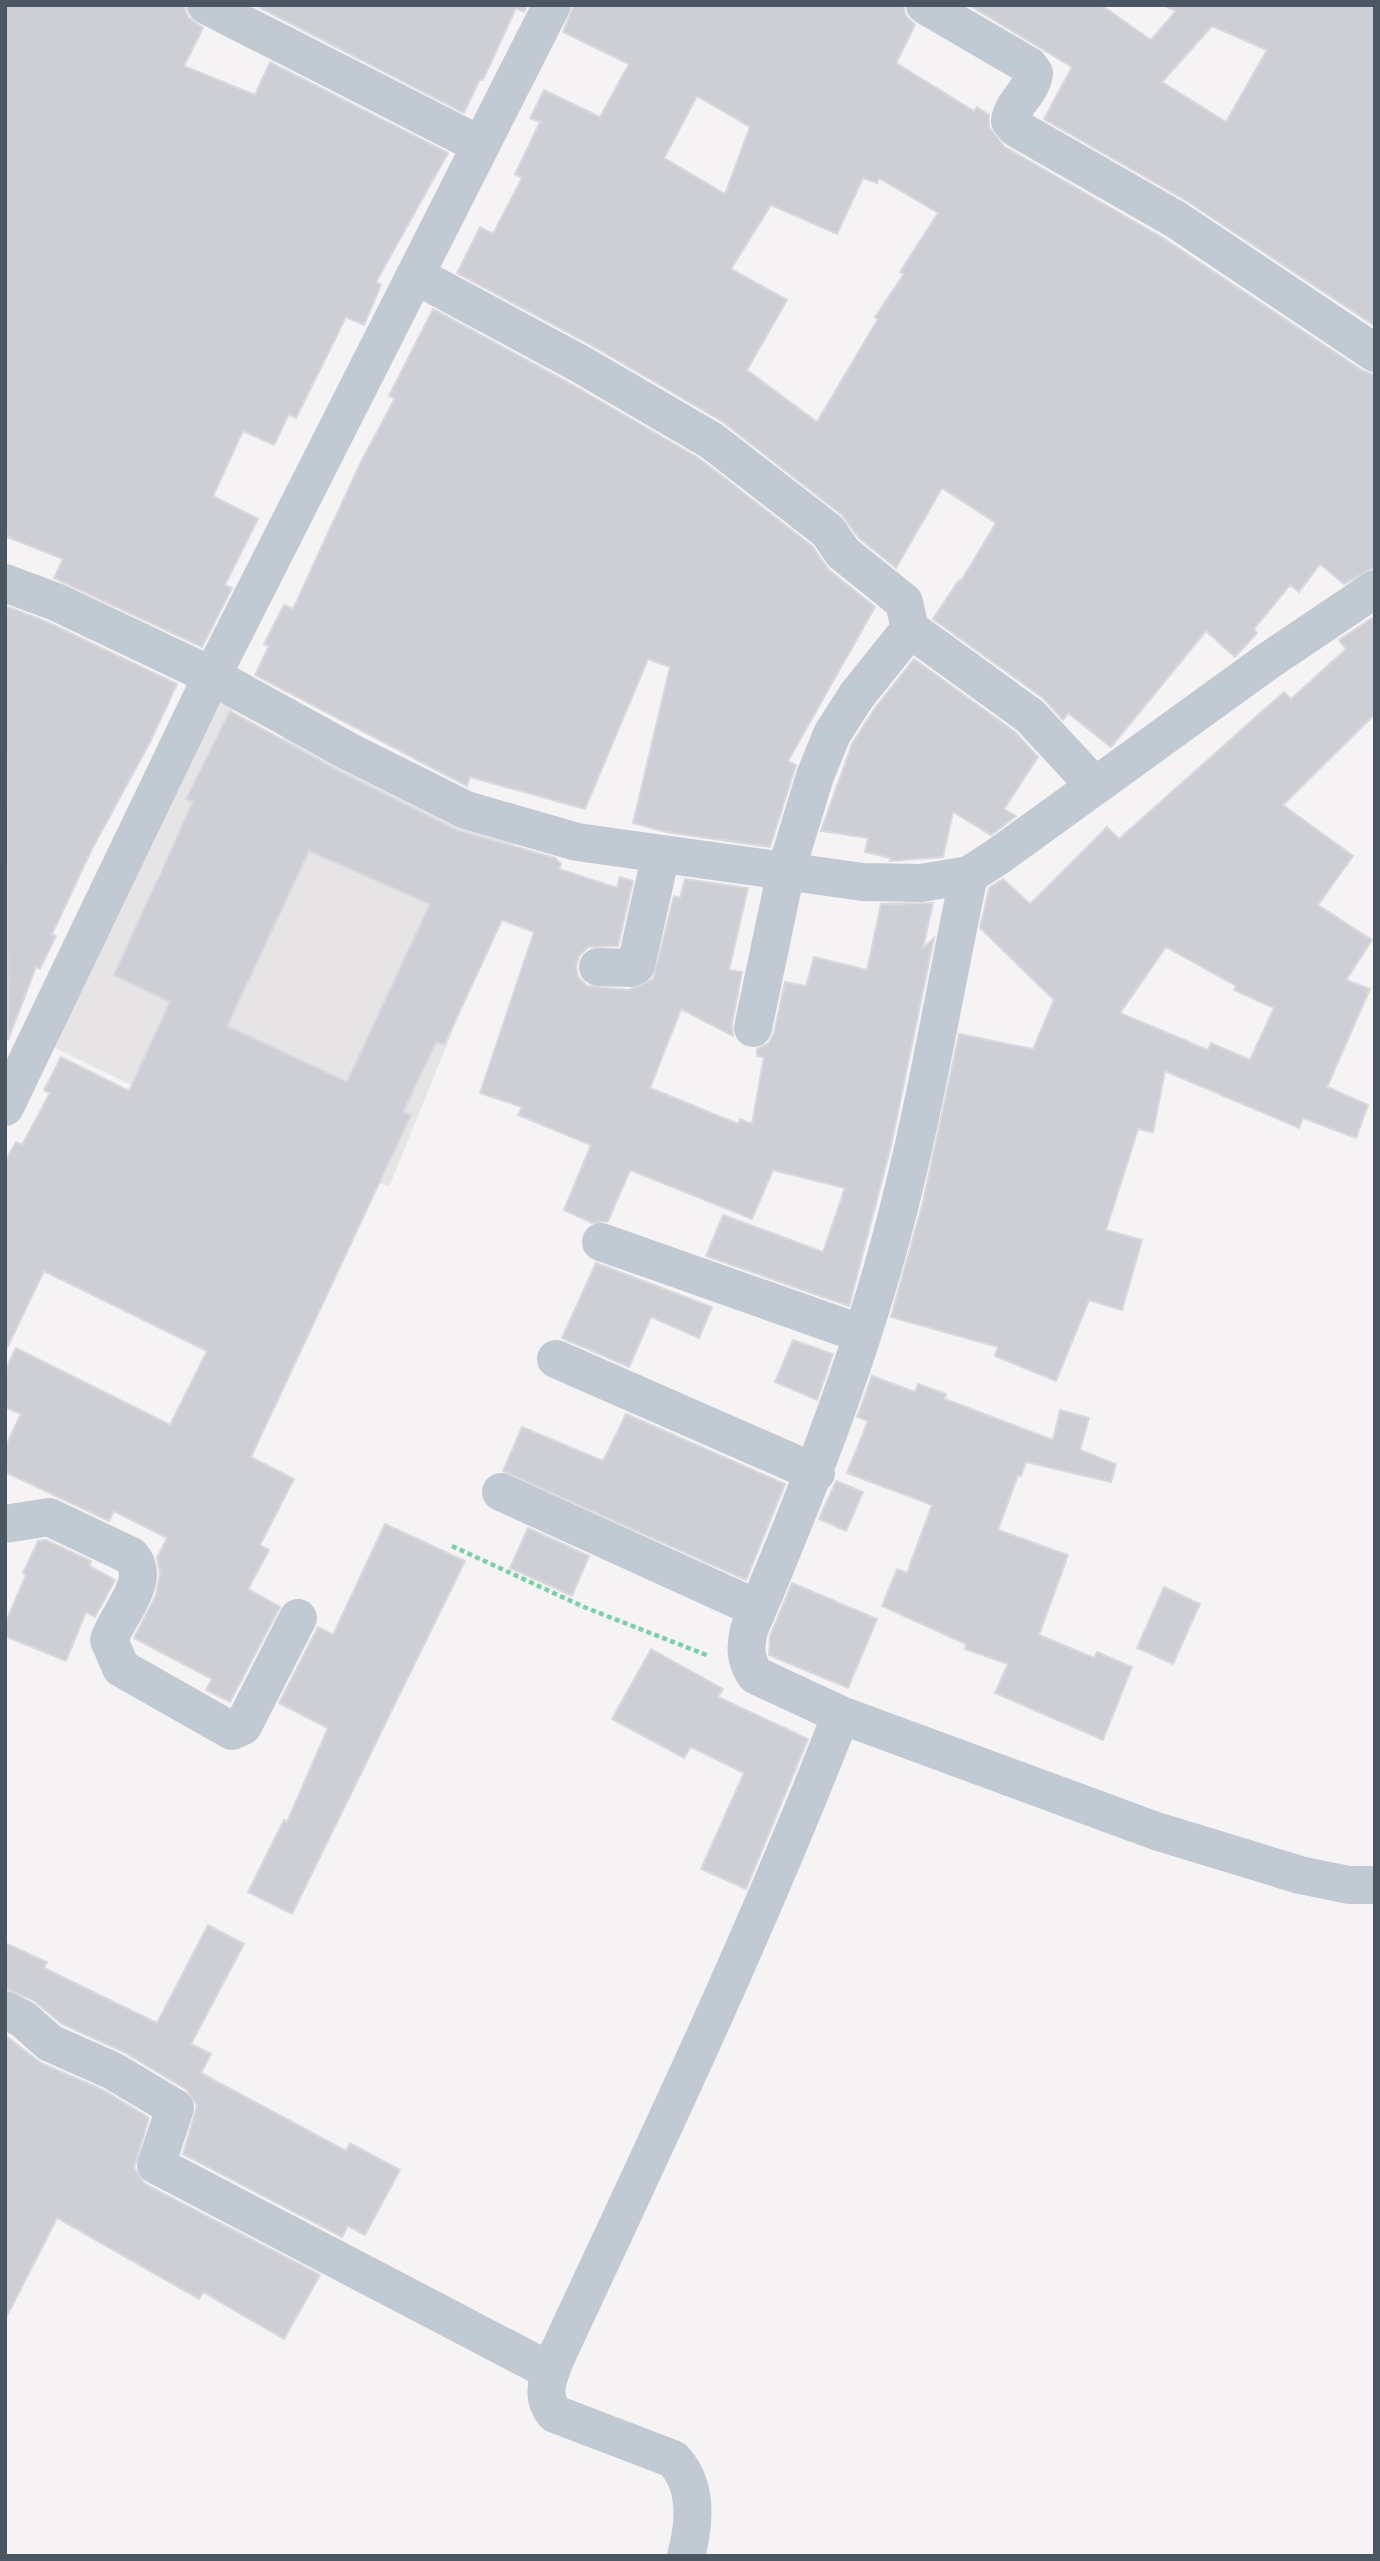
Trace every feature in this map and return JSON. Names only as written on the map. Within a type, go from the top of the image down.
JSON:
[{"type":"street","points":[[206,5],[480,145]]},
{"type":"street","points":[[5,1107],[212,676],[552,5]]},
{"type":"street","points":[[925,5],[1029,66],[1034,73],[1033,81],[1011,114],[1010,121],[1016,128],[1175,219],[1375,353]]},
{"type":"street","points":[[415,275],[582,365],[712,441],[828,531],[843,553],[904,601],[910,629],[1030,716],[1095,786]]},
{"type":"street","points":[[5,583],[56,602],[212,676],[348,751],[466,810],[577,842],[863,882],[921,883],[969,875],[1268,661],[1375,589]]},
{"type":"street","points":[[753,1028],[786,872],[815,776],[832,734],[857,695],[910,629]]},
{"type":"street","points":[[598,967],[631,968],[636,965],[661,853]]},
{"type":"street","points":[[969,875],[918,1134],[890,1244],[816,1472],[745,1646],[748,1663],[755,1675],[841,1715],[1156,1831],[1300,1875],[1349,1885],[1375,1885]]},
{"type":"street","points":[[601,1242],[862,1334]]},
{"type":"street","points":[[556,1359],[816,1472]]},
{"type":"street","points":[[501,1492],[758,1609]]},
{"type":"street","points":[[5,1524],[49,1517],[131,1556],[138,1564],[139,1581],[108,1640],[114,1660],[121,1668],[232,1731],[243,1726],[298,1618]]},
{"type":"street","points":[[686,2556],[694,2526],[689,2488],[681,2468],[673,2459],[555,2414],[547,2405],[545,2396],[550,2371],[697,2054],[805,1807],[841,1715]]},
{"type":"street","points":[[5,2010],[23,2019],[50,2043],[113,2071],[174,2108],[156,2165],[170,2175],[550,2371]]},
{"type":"path","points":[[452,1546],[584,1607],[698,1654],[748,1663]]},
{"type":"shaded area","points":[[224,695],[515,845],[482,958],[389,1187],[266,1127],[197,1102],[185,1111],[53,1047]],"holes":[[[231,709],[284,736],[259,785],[207,758]],[[285,750],[333,771],[291,863],[243,841]],[[202,768],[249,792],[233,823],[186,799]],[[358,796],[495,857],[466,920],[330,860]],[[184,821],[226,842],[198,899],[156,879]],[[240,852],[296,878],[227,1026],[347,1082],[421,922],[480,950],[403,1112],[411,1116],[381,1179],[322,1152],[324,1148],[194,1087],[185,1104],[134,1080]],[[154,888],[189,903],[170,947],[135,932]],[[133,933],[171,951],[151,993],[114,975]]]},
{"type":"building","points":[[5,5],[184,5],[188,17],[203,28],[184,66],[255,95],[270,62],[448,153],[376,282],[381,285],[364,325],[346,317],[296,418],[289,414],[274,445],[243,431],[213,496],[258,519],[225,585],[232,588],[202,647],[54,578],[63,559],[5,536]]},
{"type":"building","points":[[255,5],[527,5],[524,12],[516,8],[483,80],[480,79],[464,113]]},
{"type":"building","points":[[574,5],[903,5],[906,16],[915,25],[896,63],[974,111],[977,107],[989,115],[989,127],[1005,147],[1163,238],[1363,371],[1375,375],[1375,567],[1344,584],[1320,564],[1299,592],[1290,585],[1254,629],[1257,633],[1235,657],[1206,631],[1111,747],[1068,713],[1063,720],[1043,698],[933,619],[959,580],[961,581],[996,523],[942,488],[896,568],[859,538],[841,514],[723,422],[593,346],[457,273],[480,227],[493,234],[522,178],[515,174],[540,122],[530,118],[544,90],[600,117],[629,64],[563,32]],"holes":[[[697,96],[750,127],[725,194],[664,158]],[[863,178],[877,183],[879,178],[938,213],[900,272],[904,274],[875,317],[878,319],[817,422],[747,370],[787,300],[731,269],[771,205],[837,234]]]},
{"type":"building","points":[[969,5],[1101,5],[1151,40],[1176,11],[1163,5],[1375,5],[1375,326],[1187,201],[1044,119],[1072,67]],"holes":[[[1212,26],[1267,50],[1226,122],[1162,82]]]},
{"type":"building","points":[[433,309],[571,384],[700,459],[812,546],[829,570],[875,607],[788,761],[796,765],[770,847],[666,832],[633,823],[670,667],[648,659],[585,809],[470,777],[467,786],[255,675],[269,646],[264,644],[284,605],[293,609],[359,466],[395,398],[389,396]]},
{"type":"building","points":[[5,606],[47,622],[177,684],[150,742],[92,849],[52,934],[56,936],[40,969],[36,967],[8,1040]]},
{"type":"building","points":[[1375,616],[1375,714],[1283,805],[1353,856],[1318,905],[1372,940],[1346,980],[1370,989],[1327,1087],[1368,1105],[1356,1138],[1303,1118],[1299,1128],[1165,1071],[1153,1132],[1138,1129],[1106,1230],[1142,1240],[1122,1310],[1089,1300],[1056,1381],[995,1356],[998,1347],[891,1317],[923,1202],[959,1034],[1033,1049],[1054,1000],[980,928],[989,888],[1003,879],[1030,904],[1107,827],[1119,839],[1284,692],[1291,699],[1346,649],[1339,640]],"holes":[[[1166,947],[1236,986],[1234,990],[1274,1008],[1250,1060],[1211,1043],[1208,1050],[1120,1013]]]},
{"type":"building","points":[[914,659],[1015,732],[1038,757],[1004,809],[1016,816],[991,835],[953,812],[943,857],[890,861],[891,858],[865,852],[868,838],[821,831],[852,744],[875,708]]},
{"type":"building","points":[[230,711],[337,770],[456,830],[555,858],[561,864],[559,869],[617,888],[620,877],[633,881],[618,946],[588,947],[579,956],[576,966],[578,977],[587,986],[629,990],[653,979],[674,896],[680,898],[685,879],[748,888],[729,970],[742,972],[732,1024],[733,1036],[681,1009],[650,1088],[738,1124],[740,1119],[752,1124],[764,1057],[757,1056],[757,1049],[769,1043],[774,1033],[785,982],[806,986],[814,957],[867,970],[881,904],[933,903],[923,948],[934,938],[891,1146],[849,1306],[706,1256],[723,1215],[823,1252],[845,1188],[773,1170],[752,1219],[630,1170],[608,1221],[592,1223],[564,1210],[591,1145],[518,1115],[522,1107],[480,1093],[534,932],[502,920],[444,1045],[436,1042],[403,1112],[411,1115],[251,1457],[294,1479],[260,1545],[269,1550],[248,1589],[280,1607],[230,1702],[206,1690],[212,1679],[134,1638],[156,1595],[160,1573],[157,1558],[167,1538],[114,1511],[109,1521],[5,1472],[5,1448],[21,1414],[5,1407],[5,1371],[16,1348],[170,1425],[207,1351],[44,1271],[5,1352],[5,1162],[16,1142],[22,1145],[50,1093],[44,1090],[61,1057],[129,1091],[170,1002],[114,975],[193,802],[186,799]],"holes":[[[309,851],[430,904],[347,1082],[227,1026]]]},
{"type":"building","points":[[596,1263],[712,1307],[699,1338],[651,1317],[629,1367],[562,1338]]},
{"type":"building","points":[[793,1340],[833,1354],[817,1400],[775,1382]]},
{"type":"building","points":[[872,1376],[915,1392],[918,1384],[946,1394],[945,1399],[1053,1440],[1060,1410],[1089,1418],[1080,1450],[1116,1464],[1111,1482],[1026,1462],[1021,1476],[1018,1475],[998,1530],[1068,1555],[1039,1635],[1094,1658],[1097,1652],[1132,1667],[1103,1740],[995,1693],[1008,1664],[965,1649],[966,1644],[882,1606],[897,1569],[907,1573],[932,1505],[847,1473],[868,1421],[857,1417]]},
{"type":"building","points":[[626,1414],[785,1484],[746,1580],[503,1471],[522,1427],[603,1461]]},
{"type":"building","points":[[836,1481],[863,1492],[846,1531],[819,1519]]},
{"type":"building","points":[[385,1524],[465,1561],[292,1914],[248,1892],[284,1820],[287,1822],[328,1728],[279,1703],[318,1627],[333,1635]]},
{"type":"building","points":[[528,1528],[589,1556],[572,1596],[510,1568]]},
{"type":"building","points":[[46,1540],[91,1561],[89,1566],[115,1580],[95,1617],[86,1612],[66,1661],[5,1636],[5,1624],[26,1575],[23,1573],[38,1541]]},
{"type":"building","points":[[792,1583],[877,1619],[848,1688],[769,1655],[770,1636]]},
{"type":"building","points":[[1164,1587],[1200,1604],[1173,1664],[1137,1648]]},
{"type":"building","points":[[651,1649],[723,1689],[718,1697],[808,1739],[746,1889],[701,1869],[744,1773],[691,1747],[684,1758],[612,1719]]},
{"type":"building","points":[[208,1925],[244,1944],[191,2044],[211,2054],[201,2073],[346,2151],[350,2143],[400,2170],[365,2235],[348,2226],[342,2237],[183,2154],[197,2106],[187,2090],[124,2052],[62,2024],[33,2000],[5,1988],[5,1943],[47,1962],[44,1968],[157,2023]]},
{"type":"building","points":[[5,2035],[41,2063],[103,2090],[149,2118],[134,2168],[145,2184],[320,2275],[284,2339],[203,2292],[199,2299],[57,2218],[5,2320]]}]
